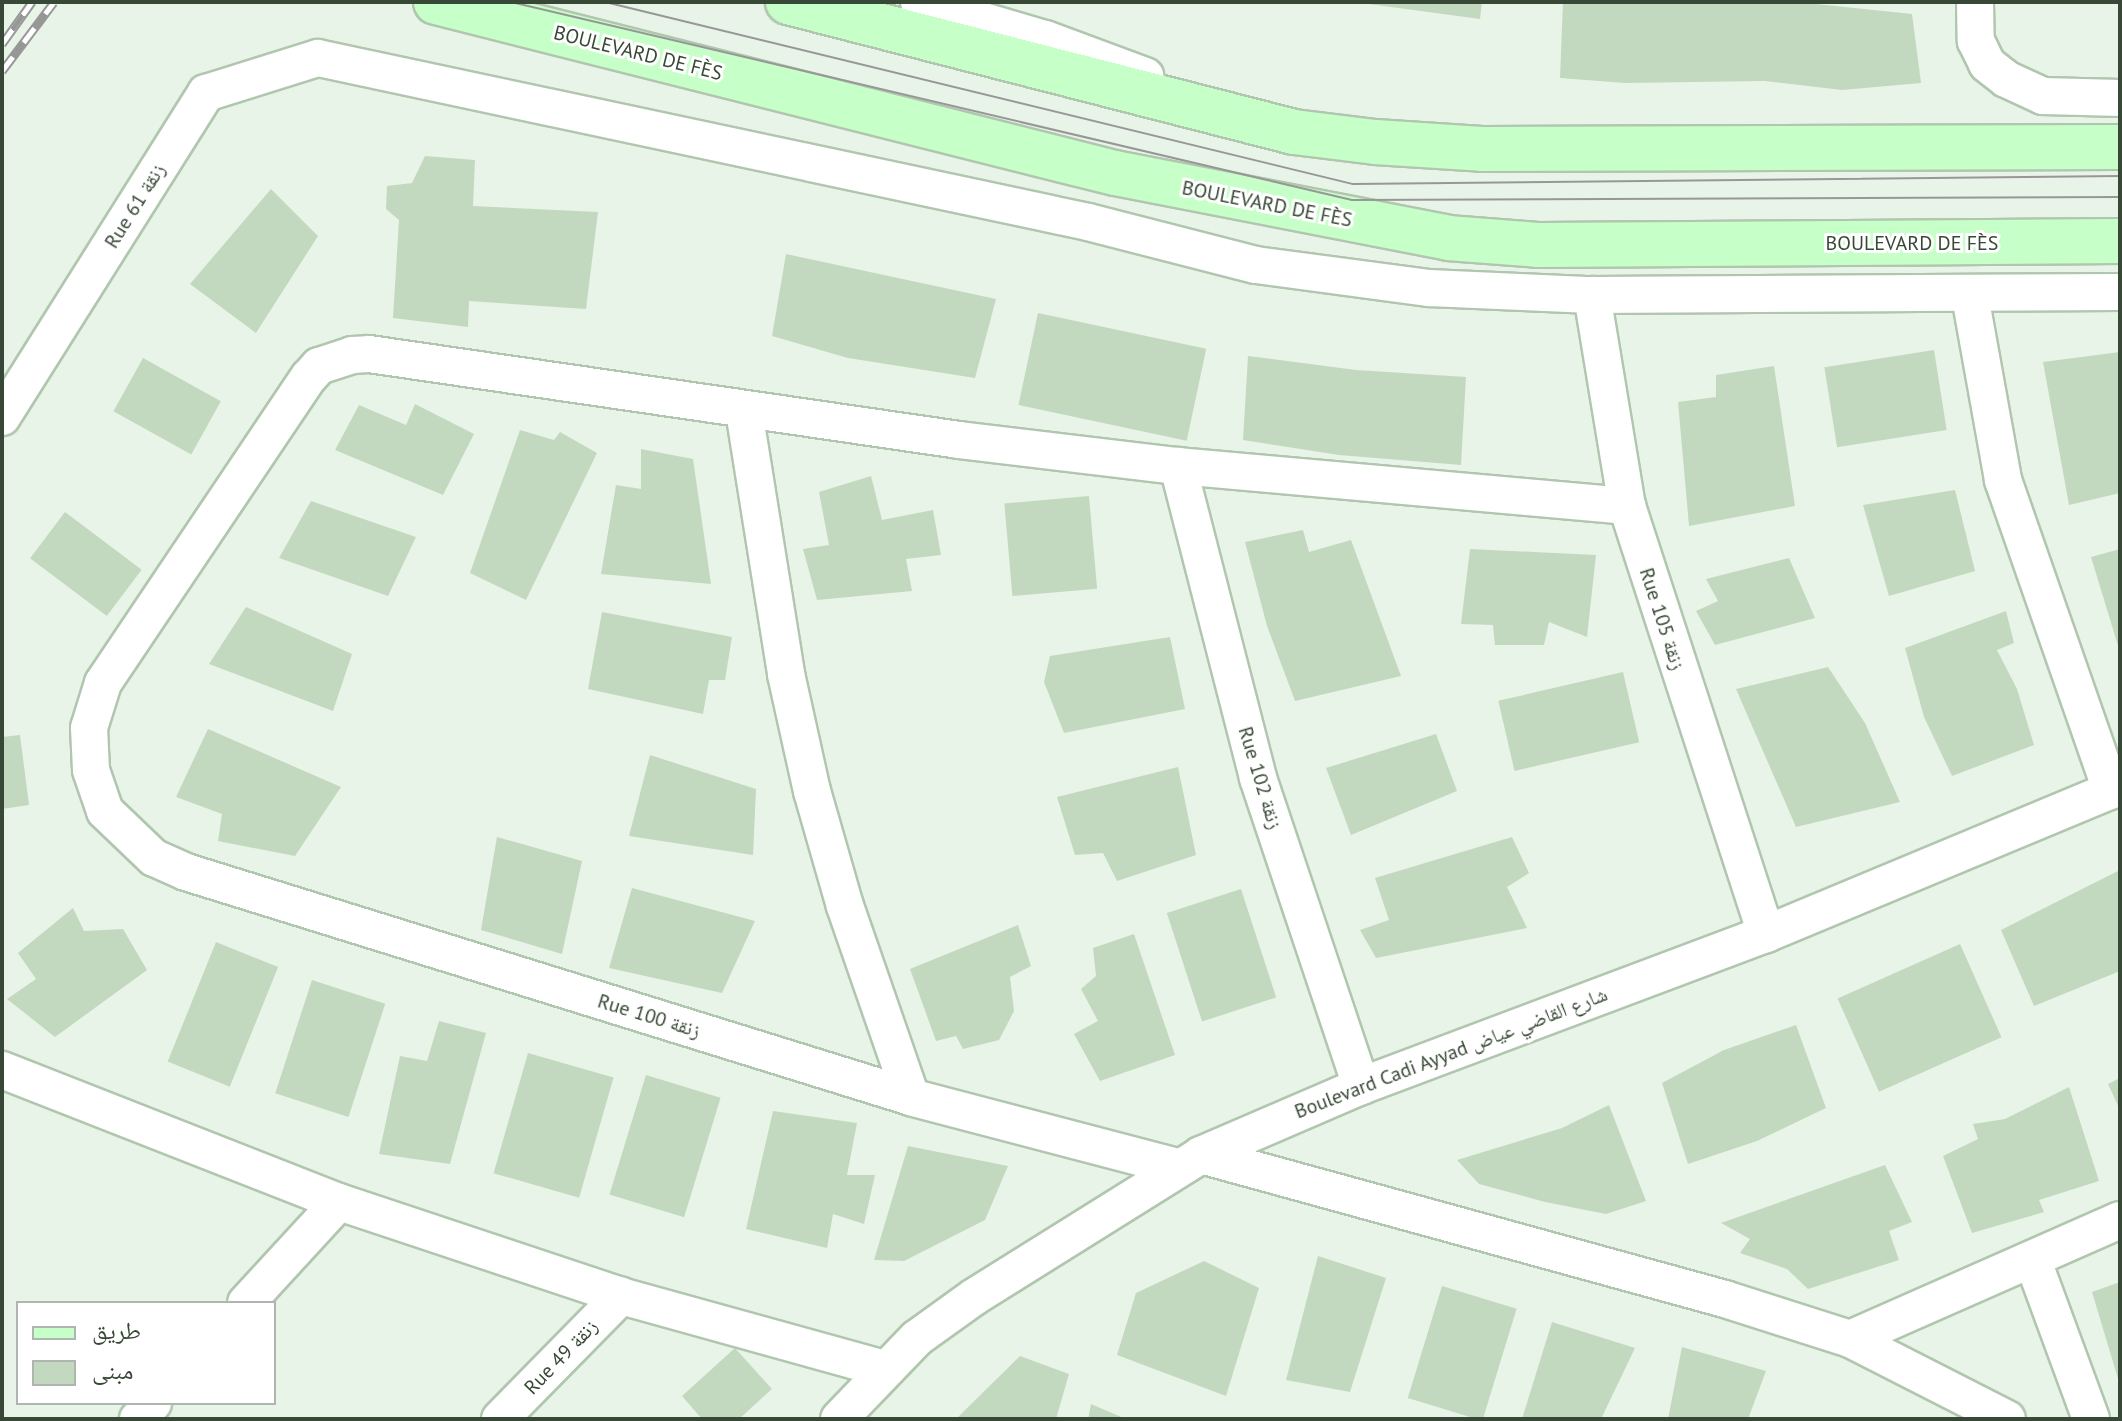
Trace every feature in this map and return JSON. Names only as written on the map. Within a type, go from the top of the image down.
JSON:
[{"type":"street","name":"BOULEVARD DE FÈS","points":[[436,2],[1115,173],[1448,238],[1538,245],[2120,241]]},
{"type":"street","points":[[788,2],[1294,132],[1482,149],[2120,147]]},
{"type":"street","points":[[919,2],[1045,39],[1294,132]]},
{"type":"street","points":[[1975,2],[1976,41],[1987,64],[2006,79],[2043,96],[2120,98]]},
{"type":"street","name":"Rue 61 زنقة","points":[[2,417],[206,93],[318,58],[1073,219],[1256,265],[1429,288],[1592,295]]},
{"type":"street","points":[[1592,295],[1970,296],[2120,292]]},
{"type":"street","name":"Rue 105 زنقة","points":[[1592,295],[1627,506],[1766,934]]},
{"type":"street","points":[[1970,296],[2003,480],[2116,789]]},
{"type":"street","name":"Rue 100 زنقة","points":[[1627,506],[1178,466],[744,411],[369,354],[334,359],[319,366],[103,683],[89,728],[91,770],[105,811],[130,838],[154,858],[186,872],[911,1097],[1189,1161],[1725,1299],[1850,1339],[2007,1419]]},
{"type":"street","points":[[744,411],[786,674],[812,791],[845,906],[911,1097]]},
{"type":"street","name":"Rue 102 زنقة","points":[[1178,466],[1258,778],[1361,1086]]},
{"type":"street","name":"Boulevard Cadi Ayyad شارع القاضي عياض","points":[[839,1419],[917,1338],[974,1297],[1189,1161],[1361,1086],[1766,934],[2116,789]]},
{"type":"street","points":[[2,1070],[339,1202],[621,1296],[884,1369]]},
{"type":"street","points":[[248,1301],[339,1202]]},
{"type":"street","points":[[1850,1339],[2033,1261],[2120,1220]]},
{"type":"street","points":[[2033,1261],[2091,1419]]},
{"type":"street","name":"Rue 49 زنقة","points":[[500,1419],[621,1296]]},
{"type":"building","points":[[1354,2],[1482,2],[1480,19]]},
{"type":"building","points":[[1563,2],[1797,2],[1912,14],[1921,83],[1842,90],[1764,81],[1625,83],[1560,78]]},
{"type":"building","points":[[425,156],[475,160],[473,206],[598,212],[586,309],[469,301],[468,327],[393,318],[399,220],[386,209],[387,186],[412,183]]},
{"type":"building","points":[[271,189],[318,236],[256,333],[190,284]]},
{"type":"building","points":[[786,254],[996,299],[975,378],[848,358],[772,336]]},
{"type":"building","points":[[1038,313],[1206,349],[1187,441],[1018,405]]},
{"type":"building","points":[[1934,350],[1947,430],[1837,447],[1824,367]]},
{"type":"building","points":[[2120,352],[2120,493],[2069,505],[2043,362]]},
{"type":"building","points":[[1248,356],[1356,370],[1466,377],[1461,465],[1339,455],[1243,440]]},
{"type":"building","points":[[143,358],[221,401],[191,454],[113,411]]},
{"type":"building","points":[[1774,366],[1795,506],[1689,526],[1678,402],[1716,397],[1716,375]]},
{"type":"building","points":[[415,404],[474,434],[443,495],[335,450],[359,405],[406,425]]},
{"type":"building","points":[[520,430],[554,440],[560,432],[597,453],[526,600],[470,573]]},
{"type":"building","points":[[641,449],[693,459],[711,584],[601,574],[616,485],[641,489]]},
{"type":"building","points":[[871,476],[882,520],[933,510],[941,555],[906,559],[912,591],[817,600],[803,549],[829,545],[819,492]]},
{"type":"building","points":[[1955,490],[1975,571],[1889,596],[1863,505]]},
{"type":"building","points":[[1089,496],[1097,589],[1012,596],[1004,503]]},
{"type":"building","points":[[311,501],[416,537],[388,596],[279,558]]},
{"type":"building","points":[[65,512],[142,570],[107,616],[30,558]]},
{"type":"building","points":[[1303,530],[1309,552],[1351,540],[1401,676],[1295,701],[1267,626],[1245,542]]},
{"type":"building","points":[[1470,549],[1596,555],[1587,637],[1549,622],[1544,645],[1495,645],[1493,625],[1461,624]]},
{"type":"building","points":[[2120,549],[2120,649],[2119,649],[2091,557]]},
{"type":"building","points":[[1789,558],[1815,618],[1715,645],[1696,611],[1718,601],[1706,579]]},
{"type":"building","points":[[246,607],[352,654],[333,711],[209,664]]},
{"type":"building","points":[[2006,611],[2014,643],[1997,650],[2017,689],[2034,745],[1952,776],[1924,717],[1905,648]]},
{"type":"building","points":[[602,612],[732,637],[725,680],[709,680],[703,714],[588,689]]},
{"type":"building","points":[[1170,637],[1185,709],[1064,733],[1044,682],[1050,656]]},
{"type":"building","points":[[1828,667],[1865,723],[1900,802],[1796,827],[1736,689]]},
{"type":"building","points":[[1623,672],[1639,742],[1514,771],[1498,701]]},
{"type":"building","points":[[208,729],[341,787],[295,856],[218,841],[222,814],[176,797]]},
{"type":"building","points":[[1436,734],[1457,791],[1351,835],[1326,768]]},
{"type":"building","points":[[20,735],[29,805],[2,809],[2,737]]},
{"type":"building","points":[[650,755],[756,789],[753,855],[629,836]]},
{"type":"building","points":[[1178,767],[1196,855],[1117,881],[1103,853],[1075,855],[1057,797]]},
{"type":"building","points":[[497,837],[582,861],[562,954],[481,930]]},
{"type":"building","points":[[1512,837],[1529,873],[1507,887],[1527,928],[1376,958],[1360,930],[1389,920],[1375,878]]},
{"type":"building","points":[[2120,870],[2120,971],[2034,1006],[2001,930]]},
{"type":"building","points":[[632,888],[755,921],[722,993],[609,968]]},
{"type":"building","points":[[1241,889],[1276,997],[1202,1022],[1167,913]]},
{"type":"building","points":[[73,908],[84,931],[123,929],[147,970],[55,1037],[7,999],[36,979],[18,953]]},
{"type":"building","points":[[1018,925],[1031,966],[1010,977],[1014,1011],[999,1040],[963,1049],[956,1036],[936,1041],[910,969]]},
{"type":"building","points":[[1134,934],[1175,1055],[1100,1081],[1074,1034],[1098,1021],[1081,989],[1096,976],[1093,948]]},
{"type":"building","points":[[216,942],[278,967],[230,1087],[168,1062]]},
{"type":"building","points":[[1960,944],[2001,1037],[1879,1092],[1838,999]]},
{"type":"building","points":[[312,980],[385,1004],[348,1117],[275,1093]]},
{"type":"building","points":[[439,1021],[486,1033],[450,1164],[379,1154],[400,1056],[427,1061]]},
{"type":"building","points":[[1796,1025],[1826,1108],[1757,1141],[1688,1164],[1662,1083],[1724,1050]]},
{"type":"building","points":[[528,1053],[614,1078],[579,1198],[494,1173]]},
{"type":"building","points":[[646,1075],[721,1098],[684,1217],[609,1195]]},
{"type":"building","points":[[2120,1078],[2120,1110],[2108,1084]]},
{"type":"building","points":[[2069,1087],[2099,1181],[2039,1200],[2044,1212],[1972,1233],[1943,1156],[1978,1139],[1973,1124],[2005,1119]]},
{"type":"building","points":[[1609,1105],[1646,1201],[1606,1214],[1545,1202],[1479,1184],[1457,1160],[1562,1128]]},
{"type":"building","points":[[773,1111],[857,1123],[847,1175],[875,1175],[864,1224],[833,1214],[827,1248],[746,1229]]},
{"type":"building","points":[[908,1146],[1008,1166],[985,1220],[904,1261],[874,1260]]},
{"type":"building","points":[[1885,1165],[1912,1222],[1889,1231],[1899,1260],[1808,1289],[1787,1269],[1740,1253],[1750,1239],[1721,1223]]},
{"type":"building","points":[[1318,1256],[1386,1278],[1350,1392],[1286,1380]]},
{"type":"building","points":[[1204,1261],[1259,1288],[1226,1396],[1117,1355],[1136,1293]]},
{"type":"building","points":[[2120,1282],[2120,1382],[2119,1382],[2092,1292]]},
{"type":"building","points":[[1442,1286],[1517,1309],[1483,1419],[1408,1398]]},
{"type":"building","points":[[1552,1322],[1635,1348],[1601,1419],[1522,1419]]},
{"type":"building","points":[[1682,1347],[1766,1371],[1748,1419],[1668,1419]]},
{"type":"building","points":[[735,1348],[772,1389],[739,1419],[702,1419],[682,1396]]},
{"type":"building","points":[[1020,1356],[1069,1374],[1056,1419],[956,1419]]},
{"type":"building","points":[[1091,1404],[1126,1419],[1088,1419]]},
{"type":"tram line","points":[[511,2],[1352,200],[2120,197]]},
{"type":"tram line","points":[[605,2],[1353,184],[2120,176]]},
{"type":"railway","points":[[2,44],[32,2]]},
{"type":"railway","points":[[2,71],[54,2]]}]
